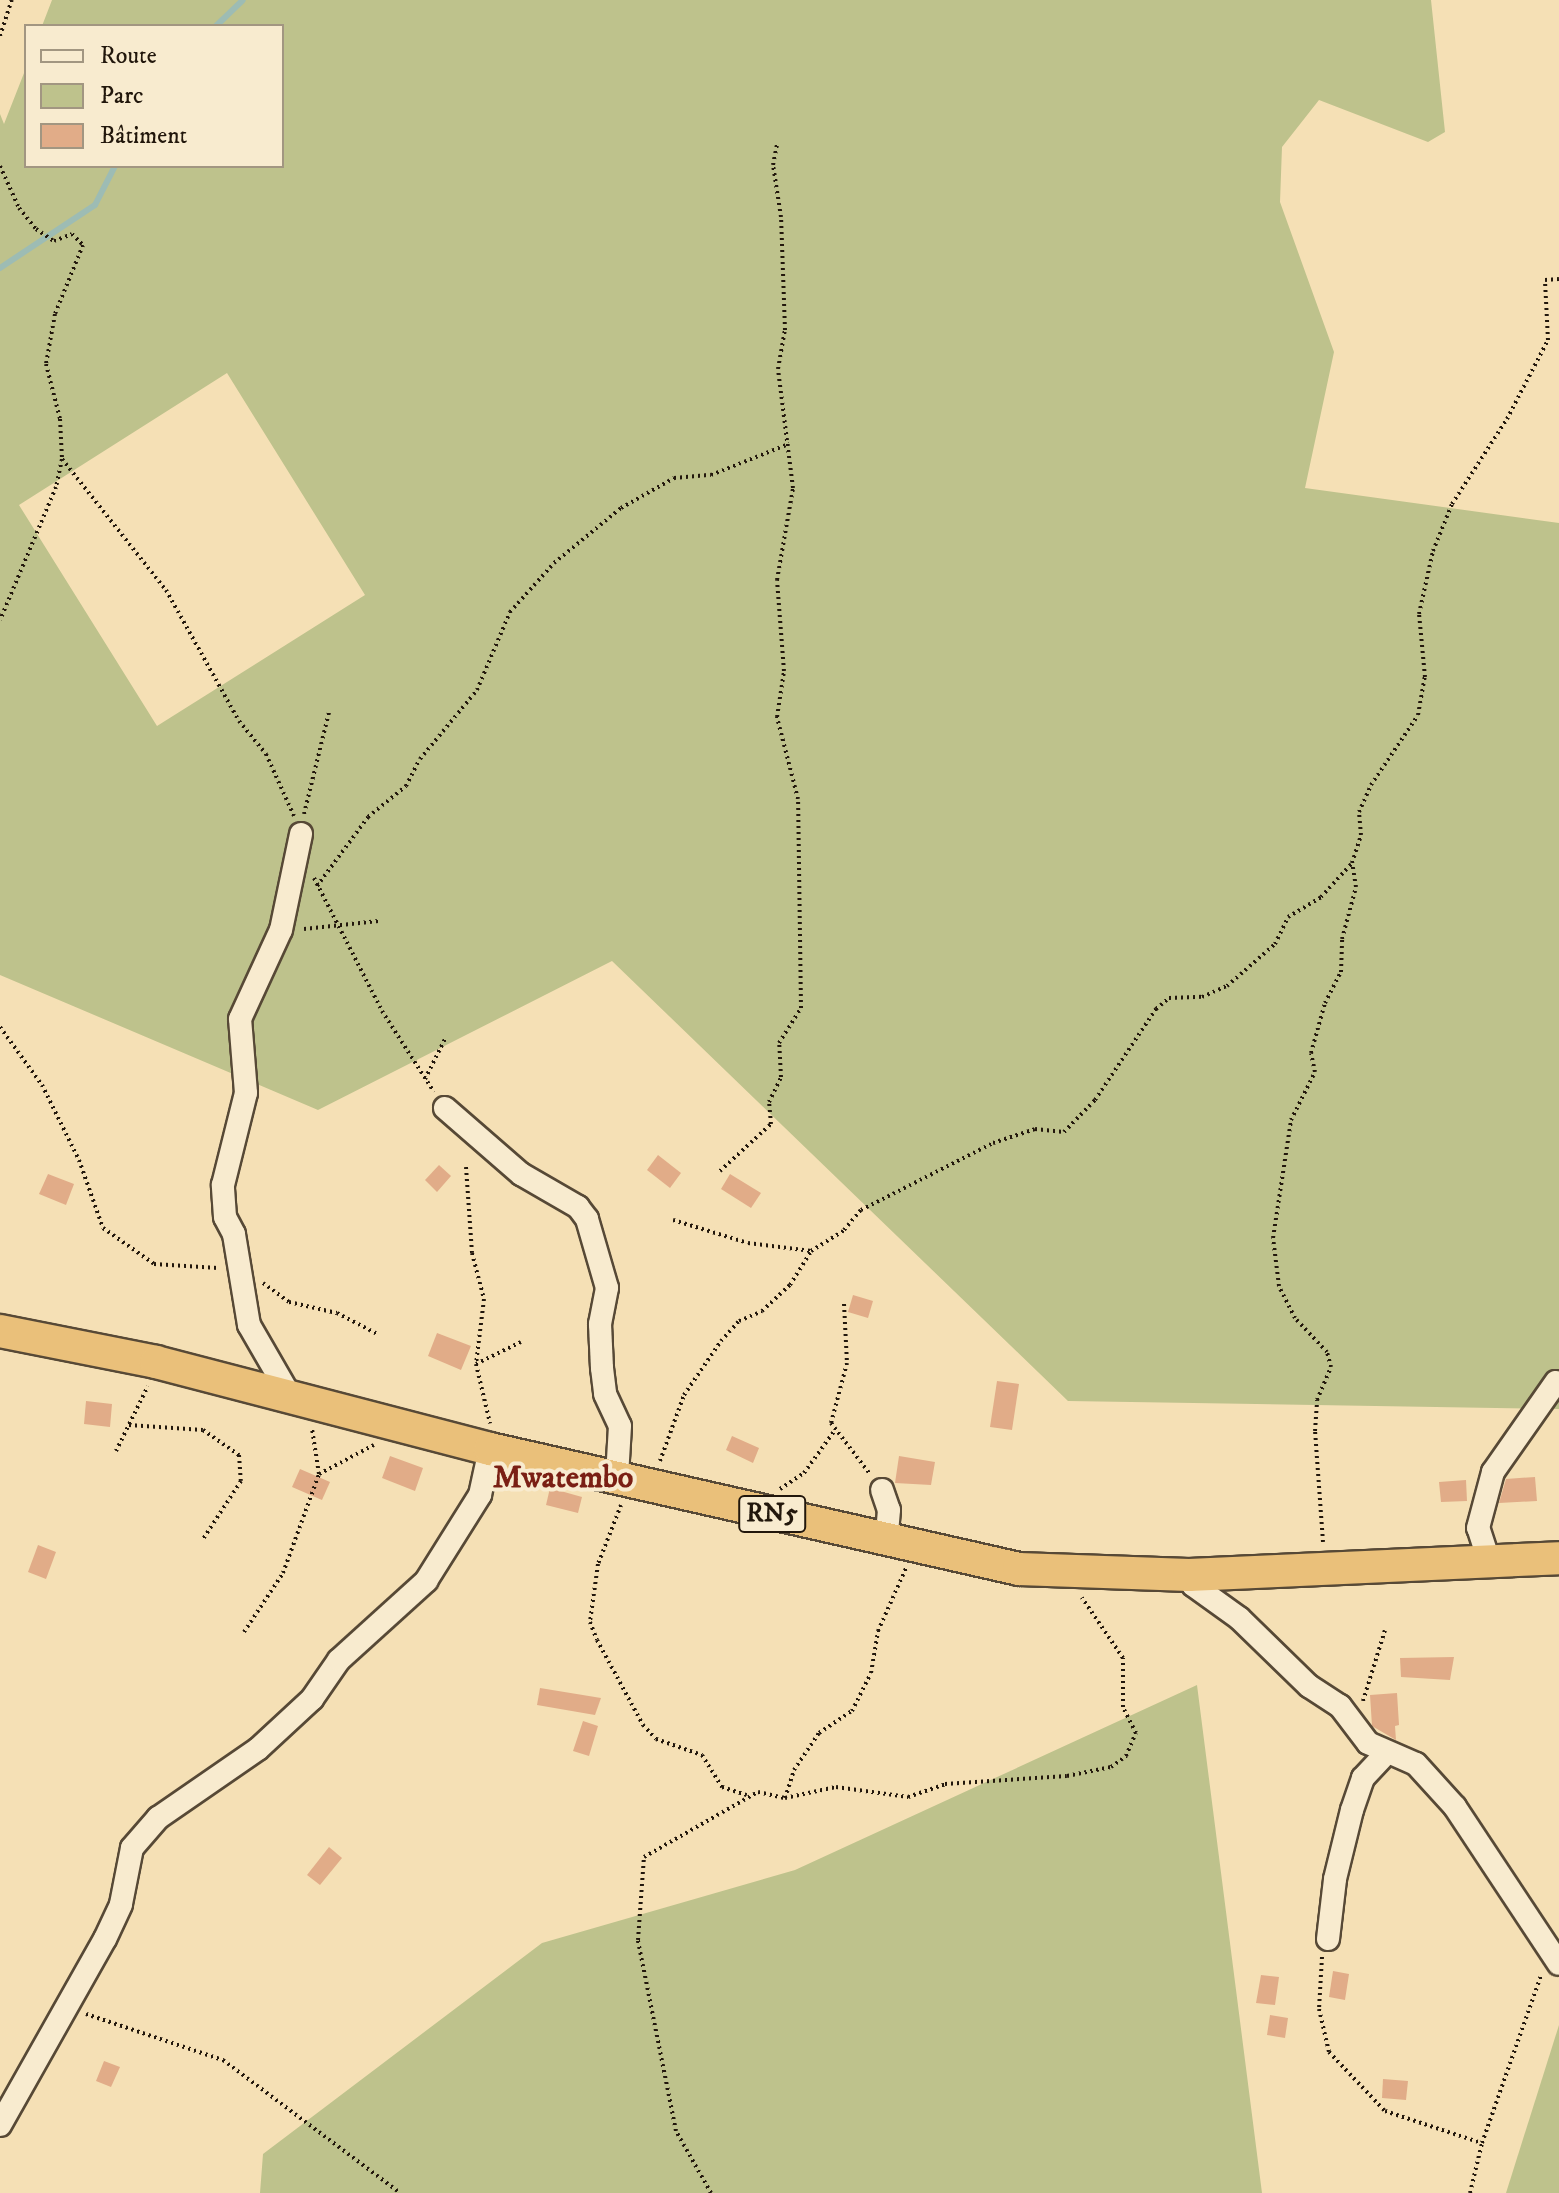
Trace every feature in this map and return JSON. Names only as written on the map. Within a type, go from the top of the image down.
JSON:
[{"type":"highway","name":"RN5","points":[[0,1331],[156,1362],[490,1449],[1019,1569],[1063,1573],[1189,1575],[1559,1558]]},
{"type":"street","points":[[296,1398],[249,1325],[240,1270],[222,1202],[246,1093],[240,1019],[289,906],[301,834]]},
{"type":"street","points":[[445,1108],[521,1174],[578,1207],[587,1219],[607,1288],[600,1324],[605,1394],[620,1426],[633,1481]]},
{"type":"street","points":[[1489,1561],[1478,1528],[1493,1472],[1556,1382]]},
{"type":"street","points":[[0,2125],[68,2009],[121,1904],[132,1848],[158,1818],[258,1749],[312,1699],[339,1660],[426,1581],[480,1495],[490,1449]]},
{"type":"street","points":[[882,1490],[897,1539]]},
{"type":"street","points":[[1189,1575],[1193,1585],[1239,1618],[1309,1686],[1340,1706],[1368,1743],[1416,1764],[1455,1807],[1488,1863],[1506,1877],[1554,1958]]},
{"type":"street","points":[[1328,1939],[1335,1879],[1352,1810],[1363,1778],[1386,1753]]},
{"type":"path","points":[[0,36],[12,0]]},
{"type":"path","points":[[720,1171],[771,1124],[769,1102],[781,1077],[779,1043],[801,1008],[798,799],[777,717],[784,671],[777,580],[793,488],[778,369],[785,330],[781,217],[773,165],[777,144]]},
{"type":"path","points":[[0,166],[19,208],[36,229],[54,241],[72,234],[83,245],[55,314],[46,364],[60,419],[62,459],[56,487],[0,620]]},
{"type":"path","points":[[1063,1573],[1123,1658],[1123,1707],[1136,1733],[1126,1756],[1111,1767],[1067,1776],[945,1784],[908,1797],[836,1787],[785,1798],[747,1795],[722,1787],[702,1755],[656,1739],[643,1725],[590,1622],[598,1564],[633,1481],[700,1370],[739,1321],[762,1311],[790,1285],[811,1251],[844,1230],[861,1210],[993,1143],[1035,1129],[1064,1132],[1095,1100],[1162,1003],[1169,998],[1202,997],[1227,986],[1275,944],[1288,917],[1321,897],[1352,863],[1361,835],[1359,812],[1371,785],[1418,715],[1425,677],[1419,614],[1433,551],[1452,504],[1507,419],[1548,340],[1545,280],[1559,279]]},
{"type":"path","points":[[289,906],[317,886],[368,817],[406,786],[420,759],[477,690],[510,612],[554,563],[621,508],[674,478],[711,475],[789,444]]},
{"type":"path","points":[[62,459],[166,590],[199,640],[239,721],[266,754],[301,834],[317,886],[382,1011],[445,1108]]},
{"type":"path","points":[[301,834],[329,712]]},
{"type":"path","points":[[1325,1569],[1315,1431],[1317,1400],[1331,1367],[1327,1352],[1295,1318],[1279,1286],[1273,1238],[1291,1120],[1315,1072],[1311,1053],[1325,1003],[1341,972],[1342,939],[1356,887],[1352,863]]},
{"type":"path","points":[[281,930],[379,921]]},
{"type":"path","points":[[0,1027],[42,1085],[79,1160],[103,1228],[154,1264],[240,1270],[289,1302],[337,1313],[379,1335]]},
{"type":"path","points":[[425,1079],[446,1037]]},
{"type":"path","points":[[466,1167],[472,1253],[484,1299],[476,1364],[490,1419],[490,1449]]},
{"type":"path","points":[[673,1220],[748,1243],[811,1251]]},
{"type":"path","points":[[844,1304],[847,1363],[831,1417],[836,1430],[882,1490]]},
{"type":"path","points":[[476,1364],[521,1342]]},
{"type":"path","points":[[116,1451],[156,1362]]},
{"type":"path","points":[[244,1632],[283,1573],[319,1474],[296,1398]]},
{"type":"path","points":[[129,1425],[203,1430],[239,1455],[241,1481],[203,1539]]},
{"type":"path","points":[[319,1474],[410,1428]]},
{"type":"path","points":[[753,1510],[804,1473],[836,1430]]},
{"type":"path","points":[[785,1798],[801,1757],[826,1725],[852,1711],[871,1673],[878,1631],[906,1566],[897,1539]]},
{"type":"path","points":[[1356,1726],[1385,1630]]},
{"type":"path","points":[[711,2193],[676,2131],[638,1940],[639,1881],[644,1857],[656,1847],[747,1795]]},
{"type":"path","points":[[1328,1939],[1321,1961],[1319,2009],[1329,2052],[1385,2111],[1482,2143]]},
{"type":"path","points":[[1470,2193],[1482,2143],[1554,1958]]},
{"type":"path","points":[[68,2009],[223,2060],[400,2193]]},
{"type":"green space","points":[[52,0],[1431,0],[1445,132],[1428,142],[1319,100],[1282,147],[1280,202],[1334,352],[1305,488],[1559,523],[1559,1409],[1068,1401],[612,961],[318,1110],[0,975],[0,114],[4,124],[24,73],[24,168],[284,168],[284,24],[43,24]],"holes":[[[227,373],[365,595],[157,726],[19,505]]]},
{"type":"green space","points":[[1197,1685],[1262,2193],[260,2193],[263,2154],[542,1943],[795,1870]]},
{"type":"green space","points":[[1559,2025],[1559,2193],[1506,2193]]},
{"type":"building","points":[[658,1155],[681,1173],[670,1188],[647,1170]]},
{"type":"building","points":[[439,1165],[451,1176],[437,1192],[425,1180]]},
{"type":"building","points":[[48,1174],[74,1184],[66,1205],[39,1194]]},
{"type":"building","points":[[730,1174],[761,1193],[751,1208],[721,1189]]},
{"type":"building","points":[[853,1295],[873,1301],[868,1318],[848,1312]]},
{"type":"building","points":[[437,1333],[471,1346],[461,1370],[428,1356]]},
{"type":"building","points":[[997,1381],[1019,1384],[1012,1430],[990,1427]]},
{"type":"building","points":[[86,1401],[112,1404],[110,1427],[84,1424]]},
{"type":"building","points":[[732,1436],[759,1448],[753,1463],[726,1450]]},
{"type":"building","points":[[390,1456],[423,1468],[415,1491],[382,1478]]},
{"type":"building","points":[[899,1456],[935,1462],[931,1485],[895,1483]]},
{"type":"building","points":[[300,1469],[330,1482],[322,1500],[292,1487]]},
{"type":"building","points":[[1535,1477],[1537,1501],[1499,1503],[1506,1479]]},
{"type":"building","points":[[1466,1480],[1467,1501],[1441,1502],[1439,1482]]},
{"type":"building","points":[[550,1488],[582,1497],[578,1513],[546,1505]]},
{"type":"building","points":[[38,1545],[56,1552],[46,1579],[28,1572]]},
{"type":"building","points":[[1454,1657],[1450,1680],[1401,1677],[1400,1658]]},
{"type":"building","points":[[540,1688],[601,1698],[595,1715],[537,1705]]},
{"type":"building","points":[[1397,1693],[1399,1725],[1395,1726],[1396,1740],[1372,1726],[1370,1695]]},
{"type":"building","points":[[583,1721],[598,1726],[589,1756],[573,1751]]},
{"type":"building","points":[[329,1847],[342,1858],[320,1885],[307,1875]]},
{"type":"building","points":[[1333,1971],[1349,1974],[1345,2000],[1329,1997]]},
{"type":"building","points":[[1261,1975],[1279,1977],[1275,2005],[1256,2003]]},
{"type":"building","points":[[1270,2015],[1288,2018],[1285,2038],[1267,2035]]},
{"type":"building","points":[[104,2061],[120,2067],[111,2087],[96,2081]]},
{"type":"building","points":[[1383,2079],[1408,2081],[1406,2100],[1382,2098]]},
{"type":"waterway","points":[[218,24],[243,0]]},
{"type":"waterway","points":[[0,268],[95,205],[114,168]]},
{"type":"district","name":"Mwatembo","points":[[563,1478]]}]
